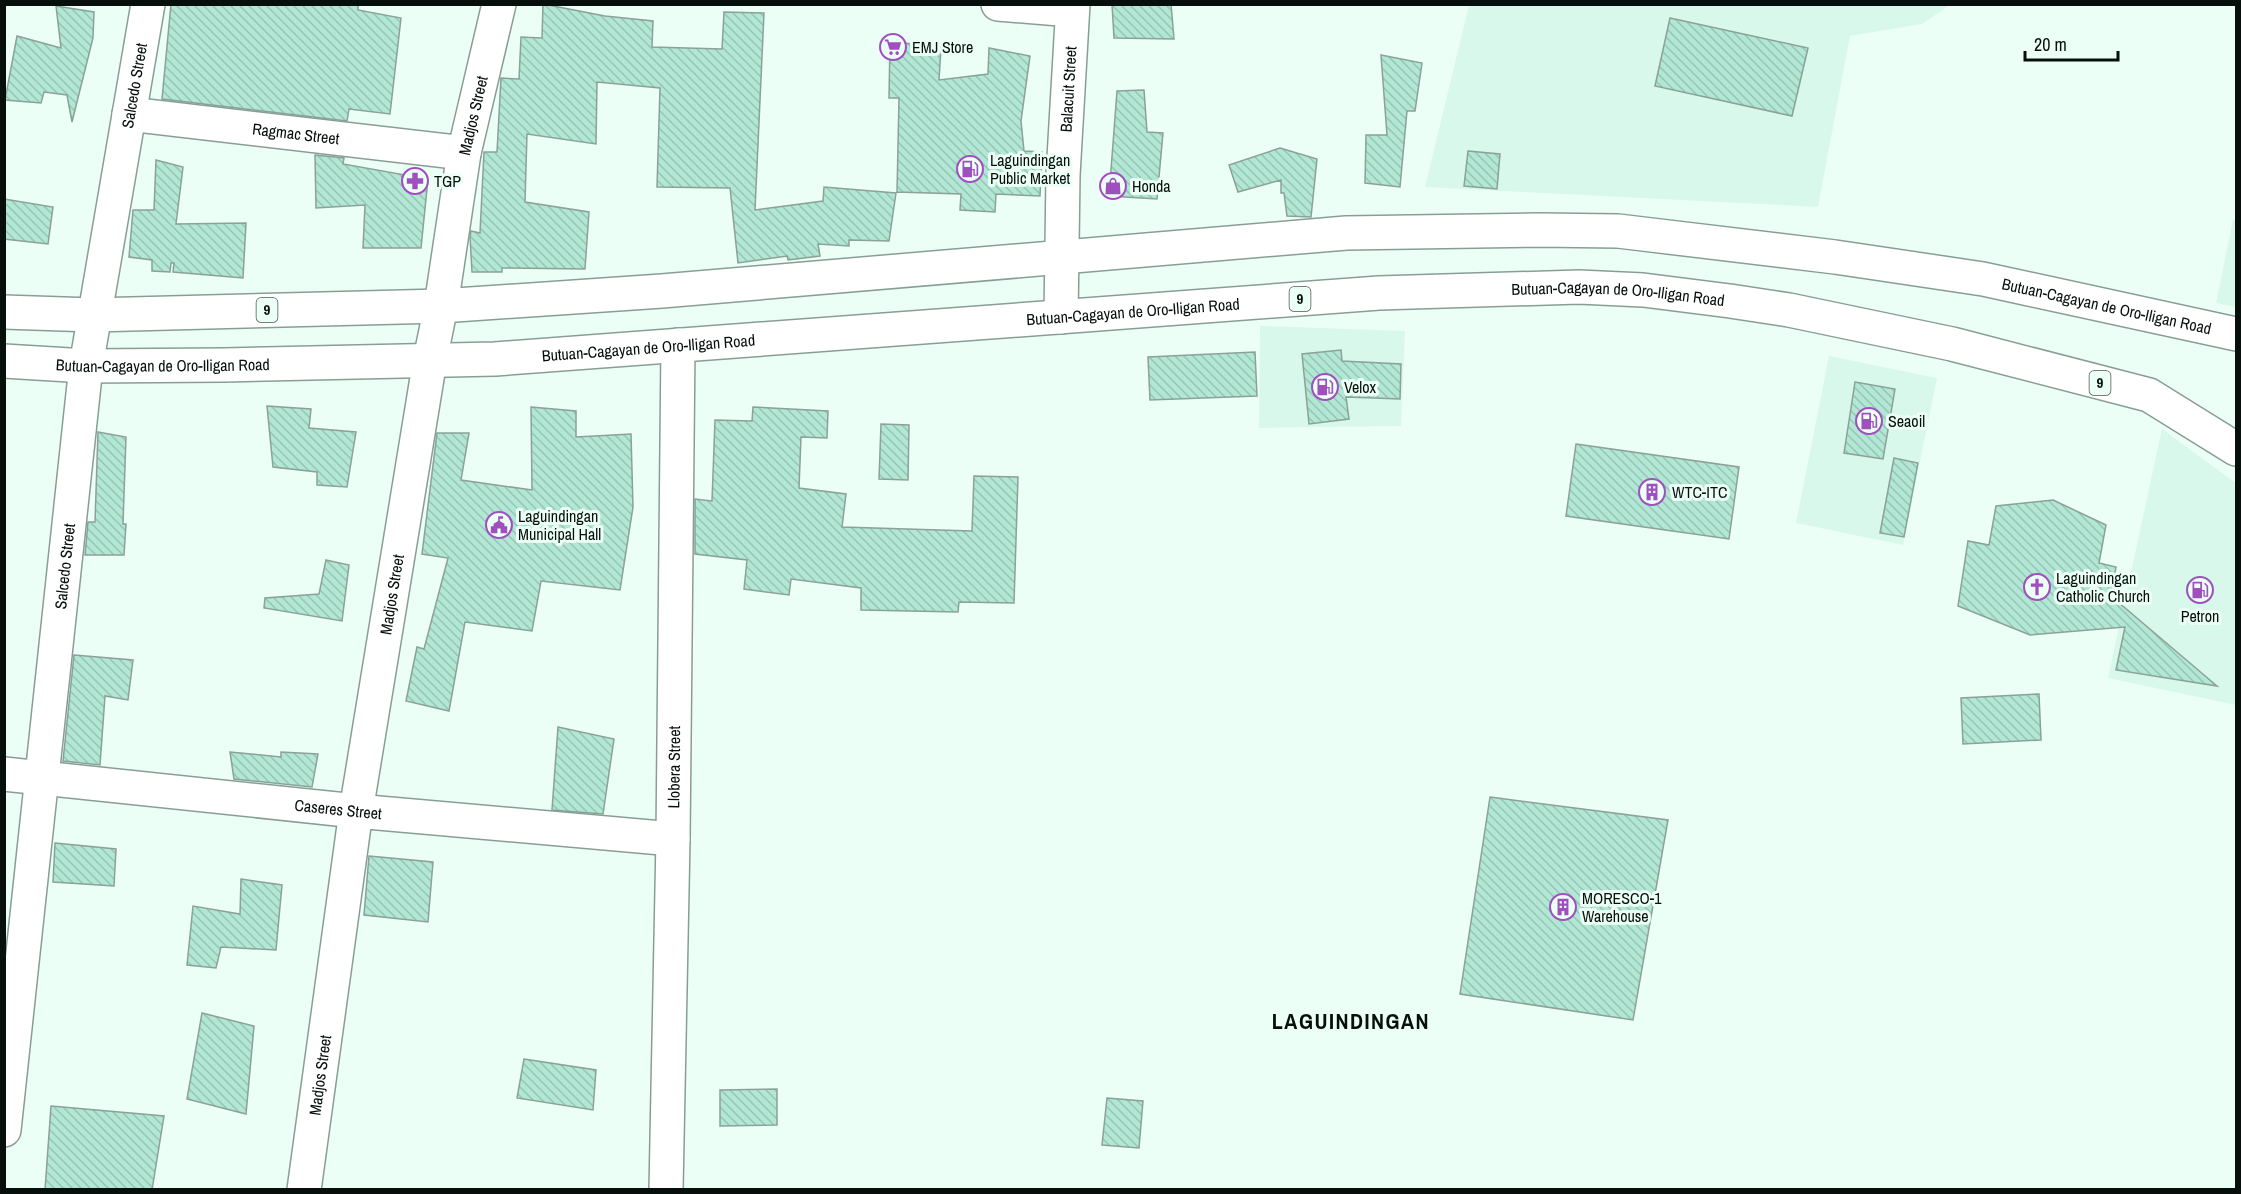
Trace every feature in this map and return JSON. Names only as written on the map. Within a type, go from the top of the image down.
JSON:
[{"type":"main road","name":"Salcedo Street","points":[[4,1130],[86,366],[148,4]]},
{"type":"main road","name":"Madjos Street","points":[[304,1190],[356,811],[430,360],[441,306],[464,153],[499,4]]},
{"type":"main road","points":[[998,4],[1073,7]]},
{"type":"main road","name":"Balacuit Street","points":[[1061,316],[1063,175],[1073,7]]},
{"type":"main road","name":"Ragmac Street","points":[[129,114],[464,153]]},
{"type":"main road","name":"Butuan-Cagayan de Oro-Iligan Road","points":[[4,312],[93,315],[441,306],[662,291],[1346,233],[1618,231],[1835,257],[1983,279],[2236,334]]},
{"type":"main road","name":"Butuan-Cagayan de Oro-Iligan Road","points":[[4,361],[86,366],[495,359],[1379,293],[1579,287],[1654,292],[1779,309],[1952,344],[2149,396],[2218,435],[2236,449]]},
{"type":"main road","name":"Llobera Street","points":[[666,1190],[673,839],[678,345]]},
{"type":"main road","name":"Caseres Street","points":[[4,774],[356,811],[673,839]]},
{"type":"shaded area","points":[[1469,5],[1950,5],[1922,24],[1850,36],[1818,207],[1425,187]]},
{"type":"shaded area","points":[[2233,220],[2236,220],[2236,307],[2216,303]]},
{"type":"shaded area","points":[[1260,326],[1405,331],[1401,426],[1259,428]]},
{"type":"shaded area","points":[[1829,356],[1937,378],[1903,545],[1796,523]]},
{"type":"shaded area","points":[[2162,429],[2236,483],[2236,705],[2108,678]]},
{"type":"building","points":[[171,4],[358,4],[358,10],[401,18],[390,114],[349,109],[347,121],[162,99]]},
{"type":"building","points":[[543,4],[605,16],[653,21],[652,47],[722,49],[724,12],[764,13],[755,210],[823,201],[824,187],[896,193],[889,241],[849,240],[849,246],[818,244],[820,256],[788,260],[787,256],[738,263],[730,188],[657,187],[660,88],[597,82],[596,144],[527,134],[525,202],[589,212],[585,269],[502,268],[502,272],[472,272],[470,237],[471,231],[480,233],[484,152],[497,152],[501,78],[519,79],[521,37],[542,38]]},
{"type":"building","points":[[1112,4],[1171,4],[1174,39],[1114,38]]},
{"type":"building","points":[[56,6],[94,12],[93,38],[72,122],[67,95],[44,92],[41,103],[5,100],[17,36],[61,48]]},
{"type":"building","points":[[1670,18],[1808,48],[1792,116],[1655,86]]},
{"type":"building","points":[[890,41],[941,48],[939,80],[988,74],[989,48],[1030,56],[1021,121],[1024,151],[1042,152],[1040,196],[996,194],[995,212],[960,210],[961,194],[897,192],[899,98],[889,98]]},
{"type":"building","points":[[1381,55],[1422,63],[1415,111],[1407,111],[1400,187],[1365,183],[1366,135],[1387,135]]},
{"type":"building","points":[[1144,90],[1147,132],[1163,133],[1157,199],[1109,196],[1117,91]]},
{"type":"building","points":[[1280,148],[1317,159],[1311,217],[1287,216],[1284,193],[1281,193],[1281,180],[1238,192],[1229,165]]},
{"type":"building","points":[[1468,151],[1500,154],[1497,189],[1464,186]]},
{"type":"building","points":[[315,155],[344,158],[343,164],[428,179],[421,248],[363,248],[365,205],[316,208]]},
{"type":"building","points":[[156,160],[183,167],[176,224],[246,223],[243,278],[173,272],[174,263],[171,263],[170,272],[152,271],[152,260],[129,257],[133,210],[154,210]]},
{"type":"building","points":[[4,199],[53,207],[48,244],[4,239]]},
{"type":"building","points":[[1341,350],[1342,361],[1401,364],[1400,399],[1346,397],[1349,419],[1309,424],[1302,354]]},
{"type":"building","points":[[1255,352],[1257,396],[1150,400],[1148,357]]},
{"type":"building","name":"Seaoil","points":[[1855,382],[1895,389],[1883,459],[1844,453]]},
{"type":"building","points":[[267,406],[311,409],[309,428],[356,432],[347,487],[317,485],[317,472],[273,467]]},
{"type":"building","points":[[531,407],[576,411],[576,437],[631,434],[633,507],[620,590],[541,581],[532,631],[465,622],[449,711],[406,701],[417,647],[424,649],[448,558],[422,554],[437,433],[469,433],[461,480],[532,490]]},
{"type":"building","points":[[753,407],[828,411],[827,438],[801,437],[799,488],[846,494],[842,527],[972,531],[974,476],[1018,477],[1014,603],[959,602],[958,612],[861,610],[861,588],[791,579],[789,595],[744,589],[747,560],[695,554],[695,499],[712,501],[715,420],[752,421]]},
{"type":"building","points":[[881,424],[909,425],[908,480],[879,479]]},
{"type":"building","points":[[98,432],[126,437],[124,555],[85,555],[88,522],[95,522]]},
{"type":"building","name":"WTC-ITC","points":[[1576,444],[1739,467],[1729,539],[1566,516]]},
{"type":"building","points":[[1894,458],[1918,463],[1904,537],[1880,533]]},
{"type":"building","name":"Laguindingan Catholic Church","points":[[2053,500],[2106,525],[2099,563],[2116,567],[2111,596],[2217,686],[2116,670],[2125,627],[2030,635],[1958,606],[1968,541],[1989,545],[1996,506]]},
{"type":"building","points":[[326,560],[349,565],[342,621],[264,608],[265,598],[319,594]]},
{"type":"building","points":[[74,655],[133,660],[128,700],[105,696],[100,765],[63,761]]},
{"type":"building","points":[[2039,694],[2041,740],[1963,744],[1961,698]]},
{"type":"building","points":[[558,727],[614,739],[603,814],[552,810]]},
{"type":"building","points":[[230,752],[281,757],[281,752],[318,754],[312,787],[234,779]]},
{"type":"building","name":"MORESCO-1 Warehouse","points":[[1490,797],[1668,820],[1633,1020],[1460,994]]},
{"type":"building","points":[[55,843],[116,849],[114,886],[53,882]]},
{"type":"building","points":[[369,856],[433,862],[428,922],[364,915]]},
{"type":"building","points":[[241,879],[282,885],[276,950],[221,947],[216,968],[187,965],[193,906],[240,914]]},
{"type":"building","points":[[202,1013],[254,1026],[246,1114],[187,1099]]},
{"type":"building","points":[[524,1059],[596,1070],[593,1110],[517,1098]]},
{"type":"building","points":[[777,1089],[777,1125],[720,1126],[720,1090]]},
{"type":"building","points":[[1107,1098],[1143,1101],[1139,1148],[1102,1145]]},
{"type":"building","points":[[51,1106],[164,1116],[152,1190],[45,1190]]},
{"type":"place","name":"EMJ Store","points":[[893,47]]},
{"type":"place","name":"Laguindingan Public Market","points":[[970,169]]},
{"type":"place","name":"TGP","points":[[415,181]]},
{"type":"place","name":"Honda","points":[[1113,186]]},
{"type":"place","name":"Velox","points":[[1325,387]]},
{"type":"place","name":"Seaoil","points":[[1869,421]]},
{"type":"place","name":"WTC-ITC","points":[[1652,492]]},
{"type":"place","name":"Laguindingan Municipal Hall","points":[[499,525]]},
{"type":"place","name":"Laguindingan Catholic Church","points":[[2037,587]]},
{"type":"place","name":"Petron","points":[[2200,590]]},
{"type":"place","name":"MORESCO-1 Warehouse","points":[[1563,907]]},
{"type":"district","name":"LAGUINDINGAN","points":[[1351,1021]]}]
